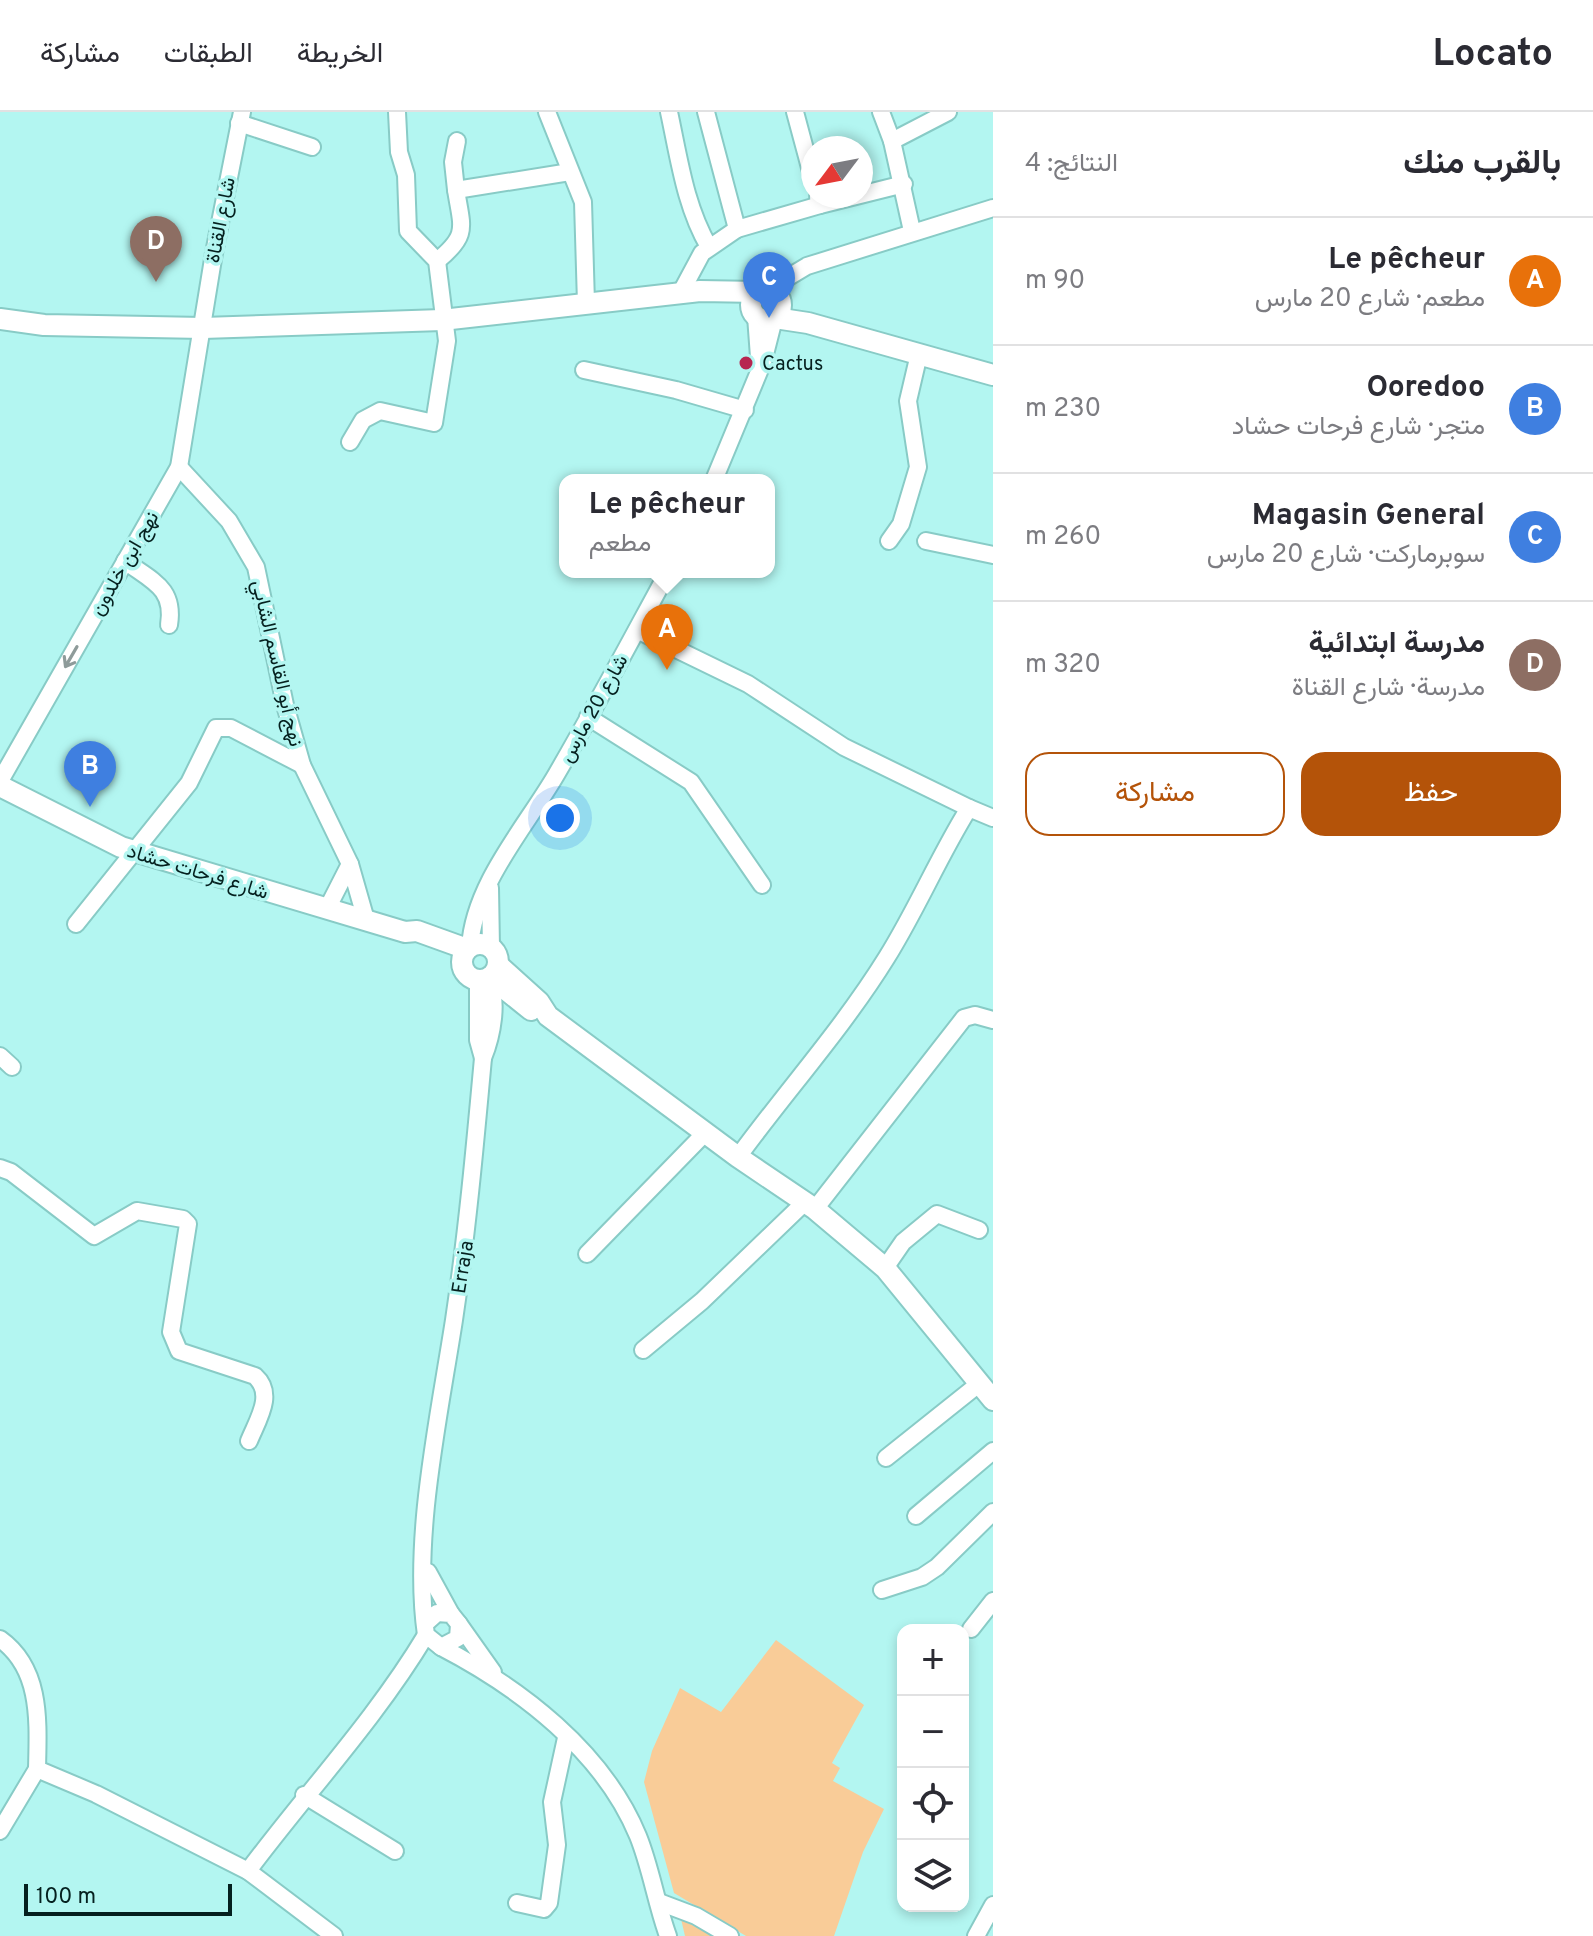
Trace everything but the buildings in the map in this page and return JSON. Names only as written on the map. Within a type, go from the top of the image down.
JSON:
[{"type":"main road","points":[[0,319],[44,325],[203,328],[442,320],[684,294],[766,307],[808,323],[993,375]]},
{"type":"main road","name":"شارع فرحات حشاد","points":[[0,784],[136,852],[405,932],[417,931],[481,964],[533,1012],[548,1016],[738,1157],[810,1206],[885,1268],[993,1400]]},
{"type":"street","points":[[350,442],[363,420],[380,411],[434,423],[447,341],[437,261],[408,231],[406,175],[399,152],[397,112]]},
{"type":"street","points":[[547,112],[583,202],[586,303]]},
{"type":"street","points":[[669,112],[683,181],[697,226],[709,247]]},
{"type":"street","points":[[706,112],[737,229]]},
{"type":"street","points":[[795,112],[801,136]]},
{"type":"street","points":[[881,112],[904,184],[912,231]]},
{"type":"street","points":[[892,141],[948,112]]},
{"type":"street","points":[[240,118],[312,147]]},
{"type":"street","name":"شارع القناة","points":[[203,328],[240,118]]},
{"type":"street","points":[[437,261],[458,244],[463,233],[453,162],[457,141]]},
{"type":"street","points":[[456,190],[570,172]]},
{"type":"street","points":[[873,190],[904,184]]},
{"type":"street","points":[[684,294],[694,265],[709,247],[737,229],[801,206]]},
{"type":"street","points":[[717,474],[759,371],[766,307],[807,266],[993,208]]},
{"type":"street","name":"نهج ابن خلدون","points":[[0,784],[179,467],[203,328]]},
{"type":"street","points":[[889,541],[901,524],[918,467],[908,401],[919,354]]},
{"type":"street","points":[[584,370],[676,390],[745,410]]},
{"type":"street","name":"نهج أبو القاسم الشابي","points":[[179,467],[229,521],[256,567],[285,705],[302,765],[350,864],[366,920]]},
{"type":"street","points":[[926,541],[992,557]]},
{"type":"street","points":[[125,561],[167,592],[172,608],[169,625]]},
{"type":"street","name":"شارع 20 مارس","points":[[481,964],[474,916],[490,882],[588,717],[665,578]]},
{"type":"street","points":[[637,630],[748,684],[835,742],[993,818]]},
{"type":"street","points":[[588,717],[691,782],[762,885]]},
{"type":"street","points":[[76,924],[189,783],[216,728],[231,728],[302,765]]},
{"type":"street","points":[[738,1157],[786,1091],[853,1010],[888,956],[969,808]]},
{"type":"street","points":[[327,909],[350,864]]},
{"type":"street","name":"Erraja","points":[[432,1637],[423,1556],[437,1431],[467,1232],[483,1058],[478,1040],[481,964]]},
{"type":"street","points":[[643,1350],[810,1206],[964,1018],[975,1015],[993,1020]]},
{"type":"street","points":[[587,1254],[705,1133]]},
{"type":"street","points":[[0,1168],[11,1172],[94,1236],[137,1211],[183,1219],[188,1224],[171,1332],[174,1344],[179,1351],[255,1376],[262,1382],[265,1401],[249,1441]]},
{"type":"street","points":[[885,1268],[903,1242],[937,1214],[979,1230]]},
{"type":"street","points":[[886,1458],[980,1383]]},
{"type":"street","points":[[916,1516],[993,1451]]},
{"type":"street","points":[[882,1590],[922,1577],[937,1567],[993,1512]]},
{"type":"street","points":[[423,1556],[434,1588],[499,1680]]},
{"type":"street","points":[[971,1629],[993,1601]]},
{"type":"street","points":[[248,1871],[304,1795],[372,1717],[432,1637],[437,1613],[455,1619]]},
{"type":"street","points":[[432,1637],[453,1643],[455,1619]]},
{"type":"street","points":[[432,1637],[499,1680],[566,1738],[610,1784],[625,1809],[648,1864],[664,1932]]},
{"type":"street","points":[[0,1639],[18,1652],[33,1686],[38,1725],[37,1769],[0,1831]]},
{"type":"street","points":[[517,1903],[536,1909],[549,1903],[557,1845],[552,1802],[566,1738]]},
{"type":"street","points":[[37,1769],[96,1794],[248,1871],[334,1936]]},
{"type":"street","points":[[304,1795],[395,1851]]},
{"type":"street","points":[[659,1902],[696,1916],[730,1936]]},
{"type":"street","points":[[976,1936],[993,1905]]},
{"type":"shaded area","points":[[776,1640],[864,1705],[832,1763],[840,1768],[833,1781],[884,1809],[863,1852],[834,1936],[746,1936],[674,1893],[644,1782],[652,1751],[680,1688],[721,1712]]},
{"type":"shaded area","points":[[689,1917],[720,1936],[685,1936],[681,1919]]},
{"type":"place","name":"مدرسة ابتدائية","points":[[156,282]]},
{"type":"place","name":"Magasin General","points":[[769,318]]},
{"type":"place","name":"Cactus","points":[[746,363]]},
{"type":"place","name":"Le pêcheur","points":[[667,670]]},
{"type":"place","name":"Ooredoo","points":[[90,807]]}]
